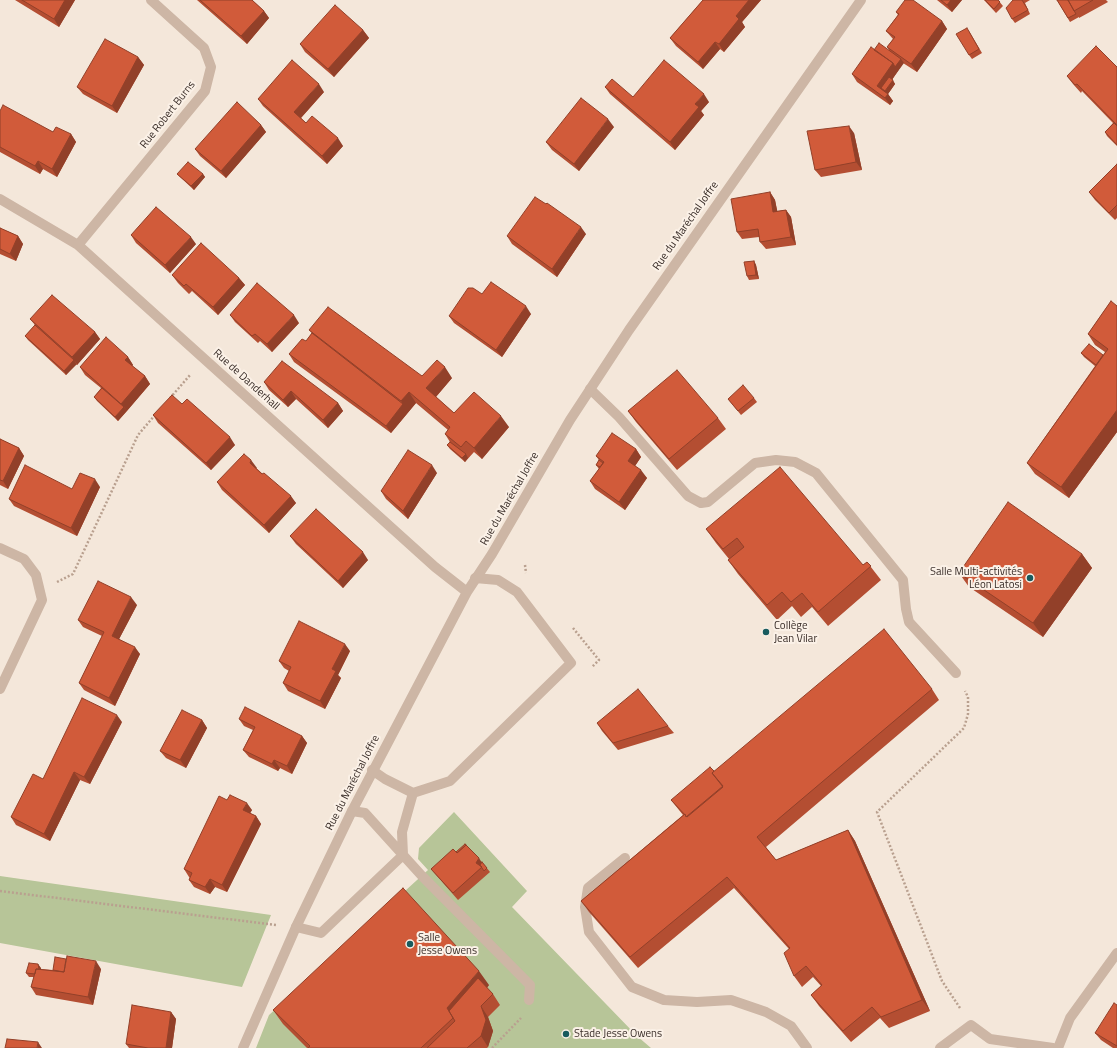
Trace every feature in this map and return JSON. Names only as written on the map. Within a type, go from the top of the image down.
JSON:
[{"type":"street","name":"Rue Robert Burns","points":[[78,245],[205,91],[210,67],[204,48],[151,0]]},
{"type":"street","name":"Rue du Maréchal Joffre","points":[[243,1048],[296,927],[372,770],[475,578],[492,554],[570,420],[628,330],[861,0]]},
{"type":"street","name":"Rue de Danderhall","points":[[0,199],[78,245],[435,567],[467,592]]},
{"type":"street","points":[[590,389],[619,417],[688,496],[701,503],[708,502],[756,463],[776,460],[796,462],[816,474],[903,580],[909,622],[956,673]]},
{"type":"street","points":[[0,548],[24,559],[36,575],[42,600],[0,689]]},
{"type":"street","points":[[372,770],[385,779],[413,793],[450,781],[571,663],[517,592],[498,580],[475,578]]},
{"type":"street","points":[[296,927],[321,933],[403,855],[402,832],[413,793]]},
{"type":"street","points":[[352,811],[364,813],[530,985],[529,1000]]},
{"type":"street","points":[[624,858],[588,888],[585,907],[589,932],[632,987],[664,1000],[697,1002],[731,1000],[766,1012],[791,1026],[807,1048]]},
{"type":"street","points":[[1058,1048],[1070,1018],[1117,954]]},
{"type":"street","points":[[940,1048],[971,1025],[990,1039],[1052,1048]]},
{"type":"path","points":[[168,400],[204,359]]},
{"type":"path","points":[[39,591],[73,574],[138,435],[158,412]]},
{"type":"path","points":[[956,673],[968,697],[968,714],[964,728],[876,812],[942,981],[971,1025]]},
{"type":"path","points":[[0,891],[149,911],[296,927]]},
{"type":"path","points":[[492,1048],[512,1029],[528,1010],[529,1000]]},
{"type":"green space","points":[[454,812],[527,891],[512,907],[637,1036],[651,1048],[256,1048],[269,1015],[428,870],[418,859],[419,848]]},
{"type":"green space","points":[[0,876],[271,915],[242,987],[0,943]]},
{"type":"building","points":[[22,0],[65,0],[54,19]]},
{"type":"building","points":[[200,0],[252,0],[264,11],[241,36]]},
{"type":"building","points":[[703,0],[749,0],[736,16],[739,19],[719,44],[715,42],[698,62],[670,38]]},
{"type":"building","points":[[905,0],[913,0],[942,21],[911,64],[887,47],[895,37],[886,31],[899,14],[896,12]]},
{"type":"building","points":[[941,0],[951,0],[947,5]]},
{"type":"building","points":[[985,0],[998,0],[1000,2],[994,9]]},
{"type":"building","points":[[1013,0],[1022,0],[1028,10],[1012,19],[1006,8]]},
{"type":"building","points":[[1057,0],[1068,0],[1076,14],[1068,18]]},
{"type":"building","points":[[1068,0],[1093,0],[1074,11]]},
{"type":"building","points":[[335,5],[363,30],[328,69],[300,44]]},
{"type":"building","points":[[967,28],[979,49],[969,55],[956,34]]},
{"type":"building","points":[[105,39],[138,57],[112,106],[77,87]]},
{"type":"building","points":[[879,43],[901,59],[895,67],[893,63],[874,50]]},
{"type":"building","points":[[1096,46],[1117,67],[1117,125],[1077,84],[1075,85],[1067,76]]},
{"type":"building","points":[[871,47],[893,63],[877,86],[888,94],[885,98],[852,74]]},
{"type":"building","points":[[292,60],[319,84],[294,112],[306,123],[312,116],[338,138],[322,156],[258,99]]},
{"type":"building","points":[[664,60],[704,94],[695,104],[699,107],[670,142],[605,87],[612,79],[633,97]]},
{"type":"building","points":[[889,77],[893,80],[885,91],[881,88]]},
{"type":"building","points":[[581,98],[608,119],[574,164],[546,142]]},
{"type":"building","points":[[237,102],[261,125],[221,171],[195,149]]},
{"type":"building","points":[[3,105],[53,132],[56,127],[71,134],[52,169],[38,161],[35,166],[0,147],[0,111]]},
{"type":"building","points":[[1114,123],[1117,126],[1117,145],[1105,132]]},
{"type":"building","points":[[849,126],[856,162],[815,170],[807,131]]},
{"type":"building","points":[[188,162],[203,174],[191,186],[177,174]]},
{"type":"building","points":[[1117,164],[1117,205],[1109,213],[1089,192]]},
{"type":"building","points":[[770,192],[773,212],[786,210],[791,237],[760,242],[758,229],[737,232],[731,199]]},
{"type":"building","points":[[535,197],[546,204],[547,203],[581,227],[552,269],[507,236]]},
{"type":"building","points":[[156,207],[191,237],[165,265],[131,235]]},
{"type":"building","points":[[0,228],[18,236],[10,254],[0,249]]},
{"type":"building","points":[[201,243],[239,278],[213,307],[186,284],[184,286],[172,275]]},
{"type":"building","points":[[754,261],[756,275],[747,276],[744,262]]},
{"type":"building","points":[[491,282],[526,306],[496,350],[449,316],[468,288],[473,288],[482,294]]},
{"type":"building","points":[[257,283],[294,315],[267,344],[255,334],[252,336],[230,315]]},
{"type":"building","points":[[52,295],[95,332],[72,357],[30,319]]},
{"type":"building","points":[[1111,301],[1117,306],[1117,410],[1061,487],[1027,463],[1108,349],[1088,334]]},
{"type":"building","points":[[328,307],[422,376],[437,360],[445,367],[426,388],[454,413],[474,392],[501,416],[474,448],[466,441],[461,447],[445,434],[450,427],[409,392],[401,401],[309,330]]},
{"type":"building","points":[[35,325],[74,360],[64,371],[25,336]]},
{"type":"building","points":[[312,333],[403,404],[386,426],[289,354],[302,339],[306,341]]},
{"type":"building","points":[[106,337],[128,357],[125,360],[145,376],[121,404],[80,367]]},
{"type":"building","points":[[1089,344],[1103,355],[1096,365],[1081,353]]},
{"type":"building","points":[[282,361],[338,403],[323,420],[291,391],[283,400],[264,382]]},
{"type":"building","points":[[677,370],[718,418],[669,459],[628,411]]},
{"type":"building","points":[[743,385],[754,398],[738,411],[728,399]]},
{"type":"building","points":[[102,388],[124,407],[115,417],[94,397]]},
{"type":"building","points":[[172,395],[182,404],[187,399],[230,437],[206,463],[153,415]]},
{"type":"building","points":[[612,433],[636,449],[628,461],[641,470],[619,502],[590,481],[604,462],[596,456]]},
{"type":"building","points":[[0,439],[19,448],[3,481],[0,480]]},
{"type":"building","points":[[450,442],[466,454],[462,458],[447,445]]},
{"type":"building","points":[[408,450],[432,465],[403,511],[381,491]]},
{"type":"building","points":[[244,454],[251,460],[250,463],[262,474],[264,473],[291,496],[264,525],[217,482]]},
{"type":"building","points":[[599,460],[603,463],[600,467],[596,465]]},
{"type":"building","points":[[25,465],[72,489],[80,473],[95,479],[71,528],[9,499]]},
{"type":"building","points":[[780,467],[863,565],[867,562],[871,566],[818,612],[802,593],[791,602],[782,592],[767,605],[728,560],[744,547],[737,538],[723,549],[706,529]]},
{"type":"building","name":"Salle Multi-activités Léon Latosi","points":[[1008,502],[1082,554],[1033,623],[959,573]]},
{"type":"building","points":[[316,509],[363,552],[338,581],[290,536]]},
{"type":"building","points":[[98,581],[131,597],[112,636],[135,647],[109,698],[79,683],[104,632],[78,620]]},
{"type":"building","points":[[299,621],[345,644],[332,669],[336,671],[320,701],[283,683],[291,667],[279,661]]},
{"type":"building","points":[[884,629],[932,689],[757,837],[776,860],[848,830],[922,1000],[881,1017],[872,1007],[843,1031],[811,995],[822,985],[806,966],[794,976],[784,953],[790,948],[727,877],[630,957],[581,901],[685,814],[686,817],[723,786],[712,773]]},
{"type":"building","points":[[638,689],[668,726],[613,743],[597,723]]},
{"type":"building","points":[[82,698],[117,715],[84,777],[74,772],[44,834],[11,817],[33,774],[43,779]]},
{"type":"building","points":[[245,707],[302,736],[287,766],[274,760],[272,764],[243,750],[255,727],[239,719]]},
{"type":"building","points":[[182,710],[202,720],[180,760],[160,751]]},
{"type":"building","points":[[710,767],[714,771],[712,773],[723,787],[687,817],[671,800]]},
{"type":"building","points":[[230,795],[247,803],[243,810],[256,816],[222,885],[210,879],[205,887],[189,880],[192,873],[184,869],[219,796],[227,800]]},
{"type":"building","points":[[465,844],[466,845],[457,853],[456,852]]},
{"type":"building","points":[[466,845],[479,858],[476,863],[482,867],[453,893],[431,869],[453,849],[457,853]]},
{"type":"building","points":[[482,862],[487,868],[484,871],[480,865]]},
{"type":"building","name":"Salle Jesse Owens","points":[[403,888],[479,971],[447,1008],[453,1018],[421,1048],[308,1048],[310,1046],[273,1010]]},
{"type":"building","points":[[67,956],[96,961],[88,997],[31,987],[36,969],[64,972]]},
{"type":"building","points":[[55,957],[66,959],[64,972],[53,970]]},
{"type":"building","points":[[29,963],[38,964],[39,969],[36,969],[35,974],[26,973]]},
{"type":"building","points":[[478,978],[493,994],[481,1006],[486,1020],[481,1036],[467,1048],[427,1048],[455,1021],[449,1011]]},
{"type":"building","points":[[1114,1003],[1117,1005],[1117,1046],[1095,1033]]},
{"type":"building","points":[[132,1005],[171,1012],[166,1048],[148,1048],[126,1044]]},
{"type":"building","points":[[7,1039],[38,1042],[37,1048],[5,1048]]},
{"type":"place","name":"Salle Multi-activités Léon Latosi","points":[[1030,578]]},
{"type":"place","name":"Collège Jean Vilar","points":[[766,632]]},
{"type":"place","name":"Salle Jesse Owens","points":[[410,944]]},
{"type":"place","name":"Stade Jesse Owens","points":[[566,1034]]}]
